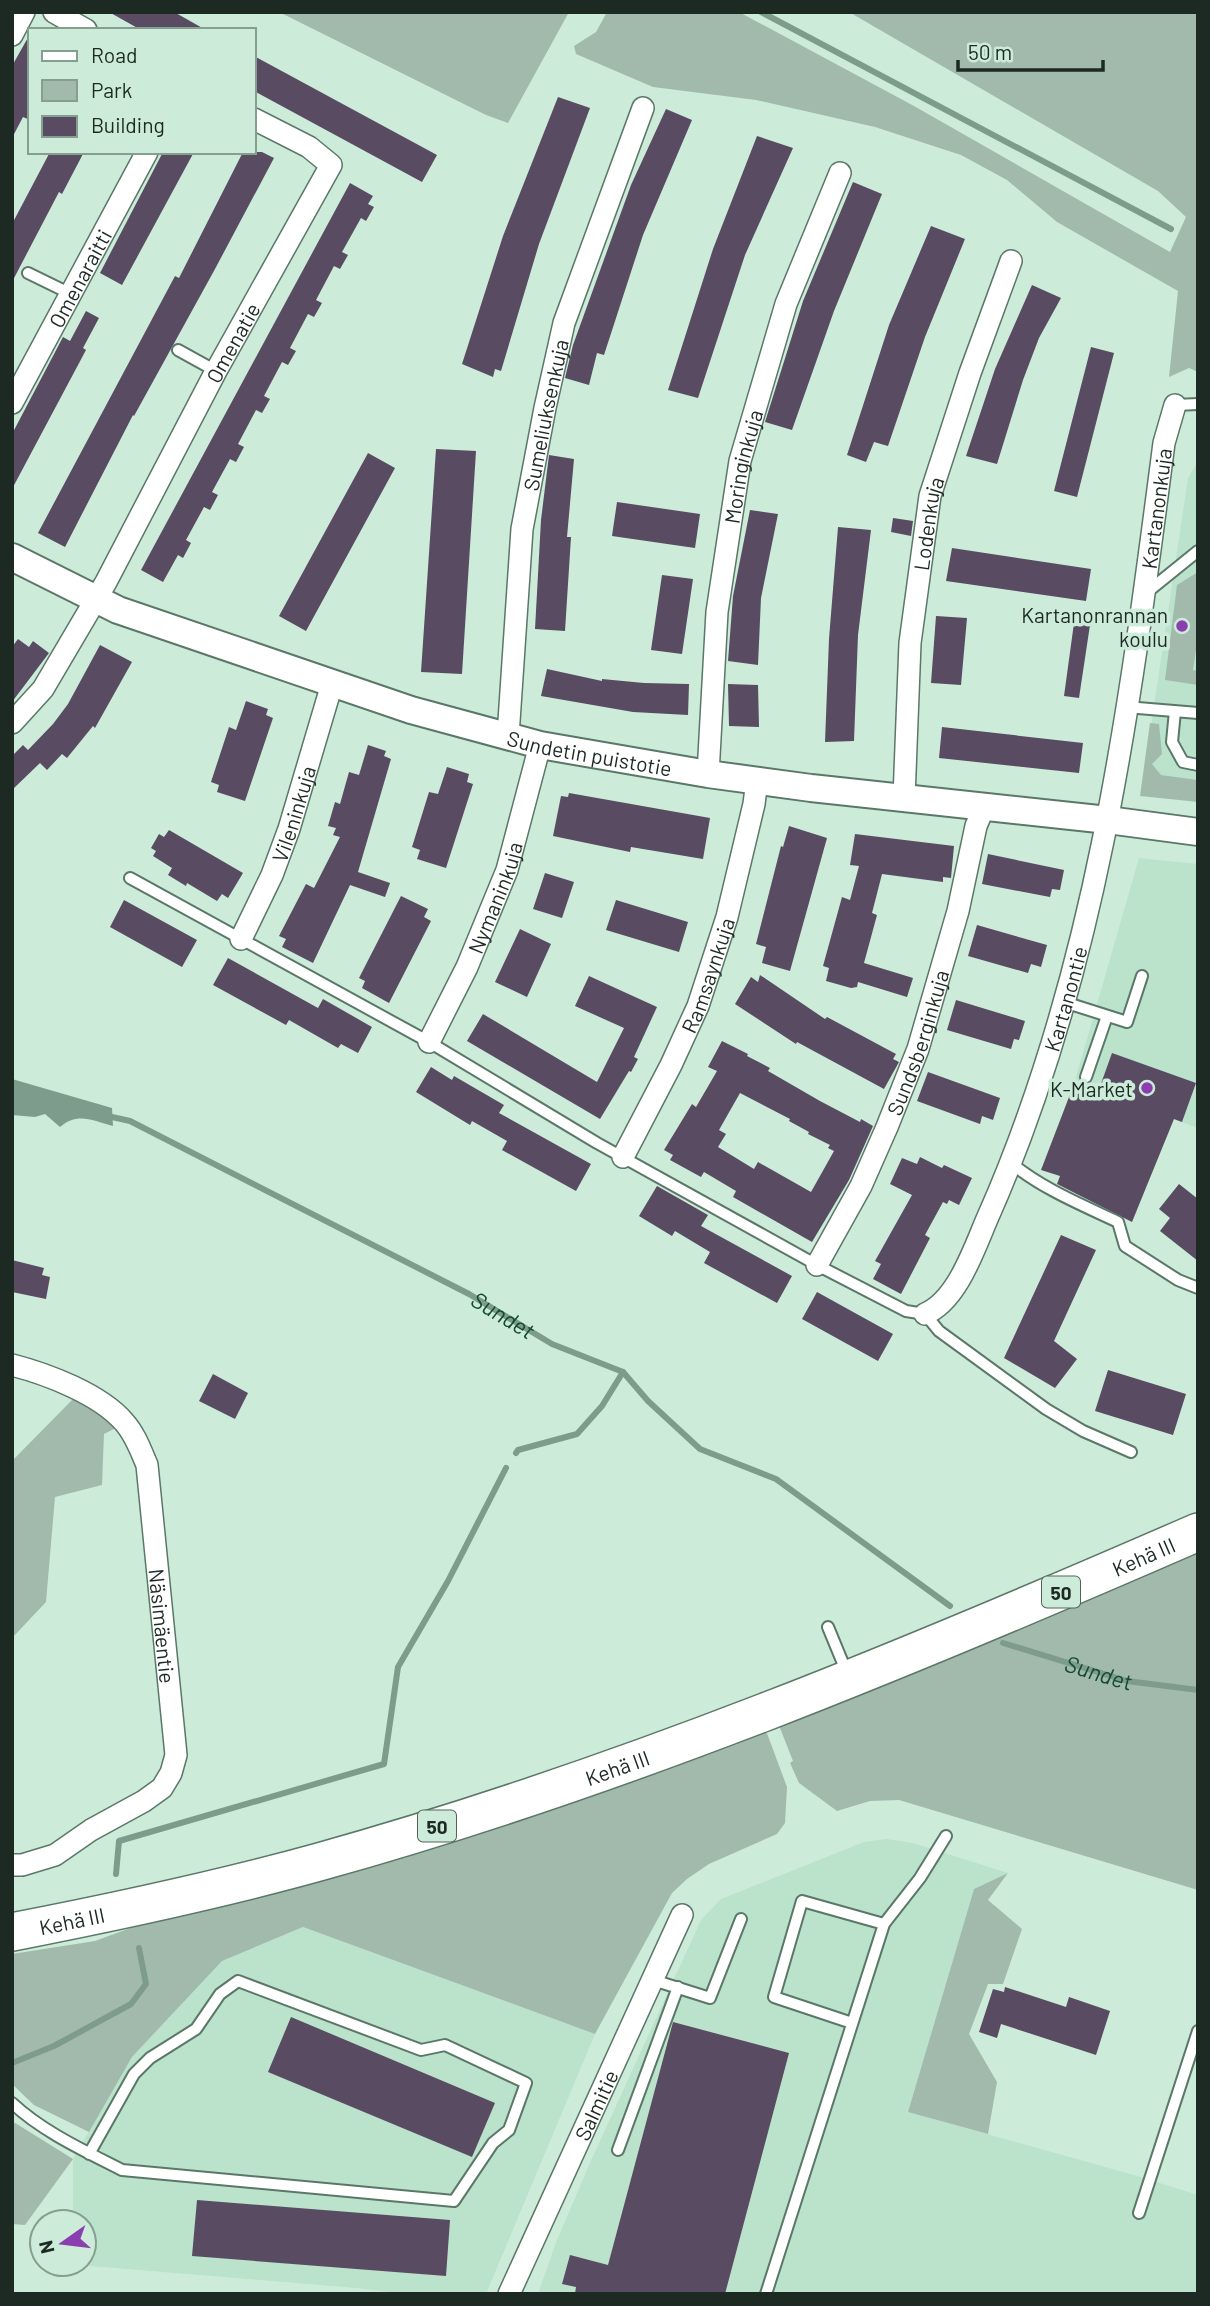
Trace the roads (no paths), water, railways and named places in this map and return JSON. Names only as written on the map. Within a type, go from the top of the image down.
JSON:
[{"type":"highway","name":"Kehä III","points":[[12,1932],[213,1889],[320,1862],[633,1761],[849,1679],[1198,1532]]},
{"type":"street","points":[[12,35],[24,12]]},
{"type":"street","points":[[54,12],[82,28]]},
{"type":"street","name":"Sumeliuksenkuja","points":[[508,736],[523,529],[545,408],[564,323],[643,107]]},
{"type":"street","name":"Omenatie","points":[[12,723],[43,690],[95,601],[216,371],[331,164],[309,147],[256,120]]},
{"type":"street","name":"Omenaraitti","points":[[12,403],[146,154]]},
{"type":"street","name":"Moringinkuja","points":[[708,774],[717,612],[740,461],[786,304],[840,173]]},
{"type":"street","name":"Lodenkuja","points":[[904,798],[910,643],[930,496],[970,373],[1011,261]]},
{"type":"street","name":"Kartanonkuja","points":[[1108,820],[1144,594],[1164,443],[1175,405]]},
{"type":"street","name":"Sundetin puistotie","points":[[12,557],[95,601],[220,647],[411,710],[540,745],[708,774],[811,788],[1198,832]]},
{"type":"street","name":"Vileninkuja","points":[[242,939],[272,875],[289,830],[332,684]]},
{"type":"street","name":"Nymaninkuja","points":[[429,1042],[467,967],[507,870],[540,745]]},
{"type":"street","name":"Ramsaynkuja","points":[[623,1157],[698,1006],[727,917],[754,804],[757,780]]},
{"type":"street","name":"Sundsberginkuja","points":[[817,1265],[861,1186],[918,1049],[958,911],[976,827],[984,807]]},
{"type":"street","name":"Kartanontie","points":[[925,1314],[938,1309],[964,1270],[1011,1163],[1075,967],[1108,820]]},
{"type":"street","name":"Näsimäentie","points":[[12,1365],[69,1386],[103,1403],[125,1422],[147,1465],[176,1755],[171,1773],[162,1788],[144,1801],[91,1830],[55,1855],[22,1865],[12,1865]]},
{"type":"street","name":"Salmitie","points":[[509,2294],[682,1915]]},
{"type":"lane","points":[[28,273],[71,294]]},
{"type":"lane","points":[[178,350],[216,371]]},
{"type":"lane","points":[[1175,405],[1198,404]]},
{"type":"lane","points":[[1144,594],[1198,551]]},
{"type":"lane","points":[[1126,706],[1198,713]]},
{"type":"lane","points":[[1175,710],[1172,743],[1183,762],[1198,765]]},
{"type":"lane","points":[[130,878],[429,1042],[623,1157],[817,1265],[906,1311],[925,1314],[939,1331],[1046,1409],[1083,1431],[1131,1452]]},
{"type":"lane","points":[[1064,1002],[1127,1023],[1142,976]]},
{"type":"lane","points":[[1086,1077],[1107,1016]]},
{"type":"lane","points":[[1011,1163],[1028,1177],[1118,1222],[1125,1246],[1178,1280],[1198,1288]]},
{"type":"lane","points":[[828,1627],[849,1679]]},
{"type":"lane","points":[[766,2294],[884,1924],[920,1878],[946,1836]]},
{"type":"lane","points":[[852,2023],[774,1997],[803,1901],[884,1924]]},
{"type":"lane","points":[[653,1980],[710,1998],[741,1919]]},
{"type":"lane","points":[[12,2103],[43,2127],[89,2154],[122,2170],[454,2201],[493,2143],[509,2130],[526,2083],[445,2046],[421,2050],[239,1981],[220,1994],[196,2029],[150,2058],[134,2074],[89,2154]]},
{"type":"lane","points":[[618,2150],[678,1987]]},
{"type":"lane","points":[[1139,2213],[1198,2031]]},
{"type":"waterway","points":[[761,12],[1171,229]]},
{"type":"waterway","name":"Sundet","points":[[112,1117],[130,1121],[469,1294],[552,1344],[623,1372],[648,1401],[700,1449],[776,1479],[950,1606]]},
{"type":"waterway","points":[[516,1453],[518,1450],[577,1434],[602,1406],[623,1372]]},
{"type":"waterway","points":[[116,1874],[119,1841],[384,1764],[398,1667],[448,1581],[506,1468]]},
{"type":"waterway","name":"Sundet","points":[[1003,1643],[1127,1681],[1198,1690]]},
{"type":"waterway","points":[[12,2063],[54,2046],[131,2004],[146,1984],[139,1948]]},
{"type":"place","name":"Kartanonrannan koulu","points":[[1182,626]]},
{"type":"place","name":"K-Market","points":[[1147,1088]]}]
